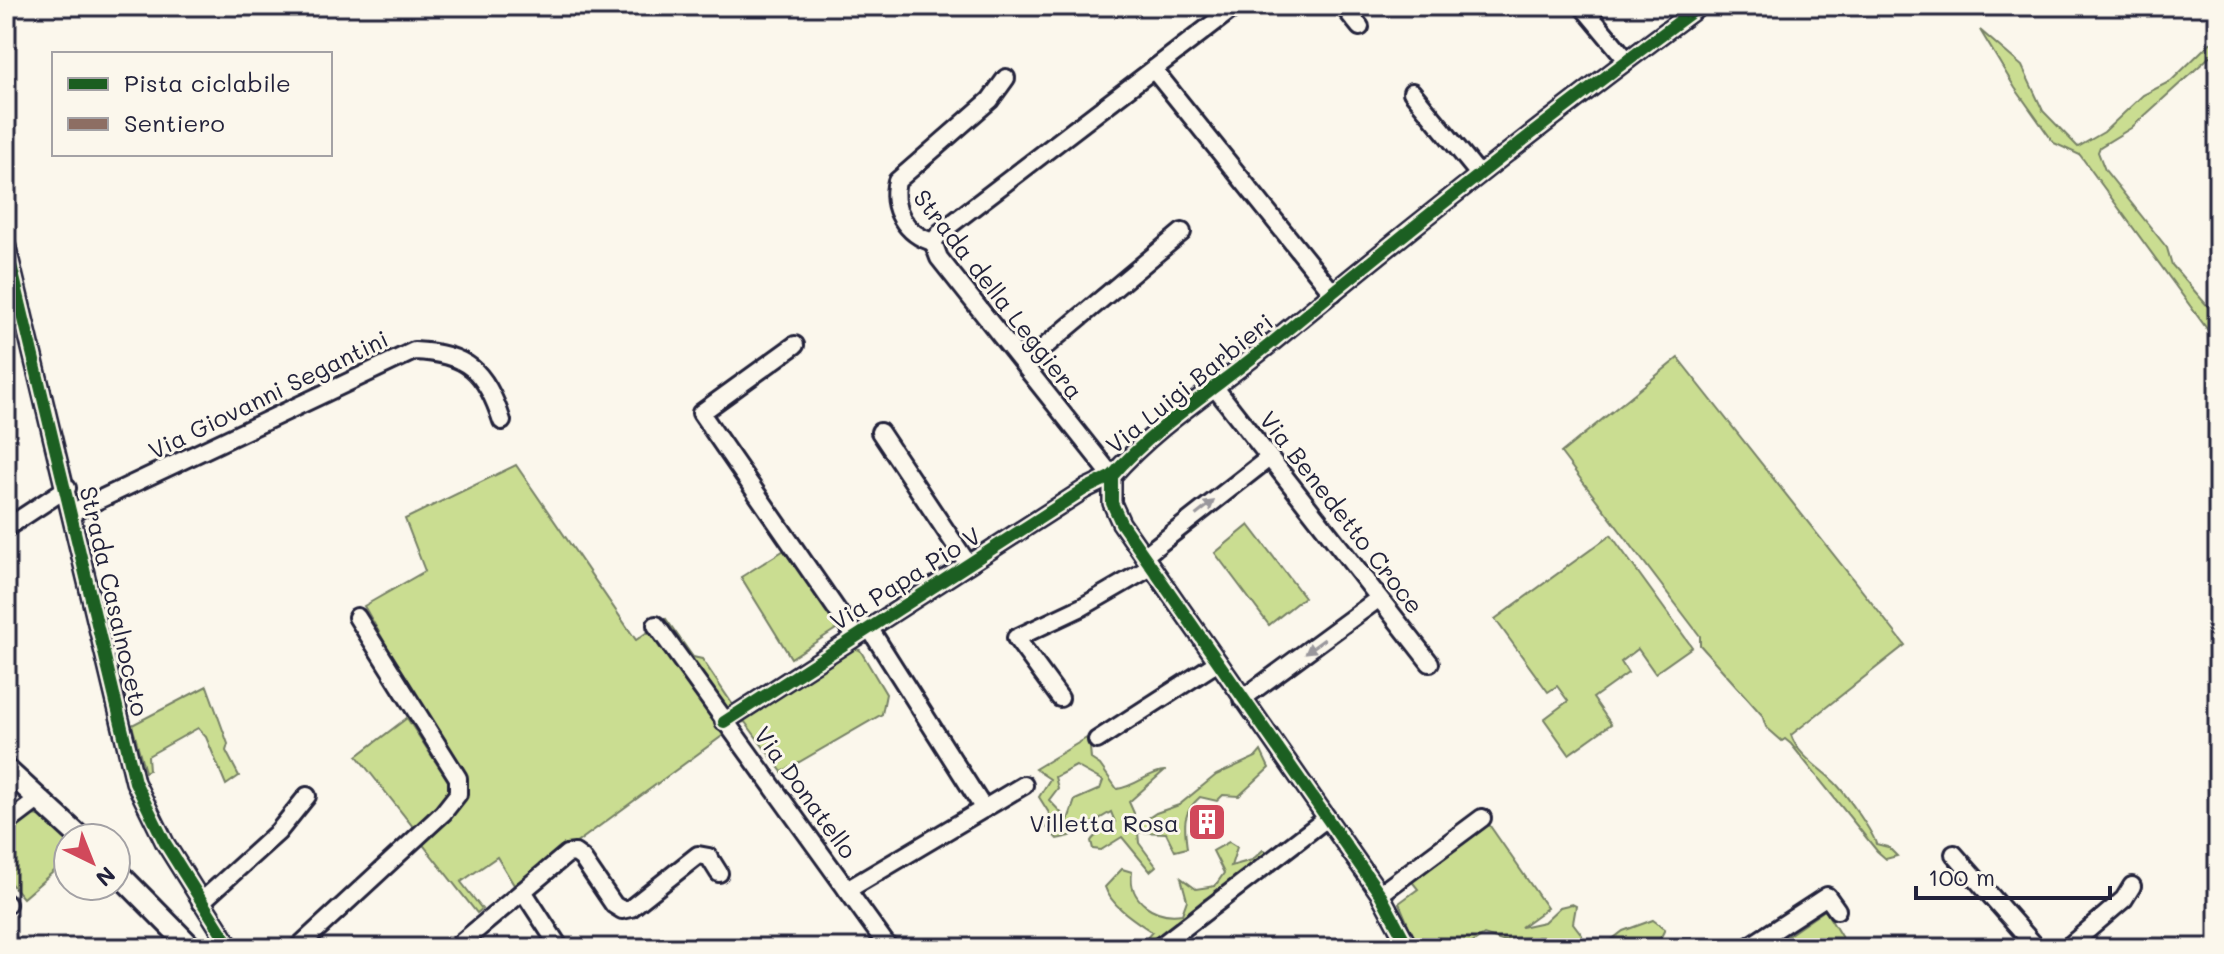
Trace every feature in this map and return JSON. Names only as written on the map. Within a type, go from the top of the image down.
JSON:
[{"type":"main road","points":[[6,769],[64,822]]},
{"type":"main road","points":[[132,887],[192,948]]},
{"type":"street","points":[[933,242],[941,232],[1236,6]]},
{"type":"street","points":[[1343,6],[1360,27]]},
{"type":"street","points":[[1582,6],[1627,60]]},
{"type":"street","name":"Via Luigi Barbieri","points":[[1409,948],[1380,894],[1147,561],[1112,503],[1112,476],[1130,455],[1216,389],[1478,173],[1700,6]]},
{"type":"street","points":[[1154,70],[1333,293]]},
{"type":"street","name":"Strada della Leggiera","points":[[1006,78],[990,100],[897,181],[893,197],[897,213],[919,239],[933,242],[939,258],[1112,476]]},
{"type":"street","points":[[1412,92],[1478,173]]},
{"type":"street","points":[[1024,364],[1182,232]]},
{"type":"street","name":"Strada Casalnoceto","points":[[6,244],[73,512],[135,782],[148,813],[225,943]]},
{"type":"street","points":[[795,345],[701,413],[862,631],[984,809]]},
{"type":"street","name":"Via Giovanni Segantini","points":[[73,512],[414,351],[445,352],[476,369],[494,395],[502,421]]},
{"type":"street","name":"Via Benedetto Croce","points":[[1216,389],[1430,663]]},
{"type":"street","points":[[880,432],[968,564]]},
{"type":"street","points":[[1060,698],[1016,638],[1082,607],[1147,561],[1269,458]]},
{"type":"street","name":"Via Papa Pio V","points":[[724,722],[1085,489],[1112,476]]},
{"type":"street","points":[[6,528],[67,488]]},
{"type":"street","points":[[1242,699],[1378,599]]},
{"type":"street","points":[[297,948],[454,803],[458,778],[357,617]]},
{"type":"street","name":"Via Donatello","points":[[656,625],[889,948]]},
{"type":"street","points":[[1097,740],[1218,662]]},
{"type":"street","points":[[847,890],[1024,785]]},
{"type":"street","points":[[201,902],[278,832],[307,796]]},
{"type":"street","points":[[6,824],[39,799]]},
{"type":"street","points":[[1158,948],[1327,818]]},
{"type":"street","points":[[1380,894],[1482,818]]},
{"type":"street","points":[[455,948],[567,854],[575,853],[614,905],[622,910],[631,908],[698,855],[709,857],[719,873]]},
{"type":"street","points":[[1954,854],[2037,948]]},
{"type":"street","points":[[2067,948],[2124,899],[2132,886]]},
{"type":"street","points":[[523,891],[560,948]]},
{"type":"street","points":[[1747,948],[1827,896],[1837,910]]},
{"type":"green space","points":[[1980,30],[2022,66],[2043,111],[2078,147],[2104,132],[2143,95],[2171,81],[2210,43],[2218,42],[2217,50],[2131,128],[2100,147],[2098,152],[2105,170],[2167,248],[2172,265],[2217,317],[2218,344],[2080,155],[2054,143],[2015,88]]},
{"type":"green space","points":[[1678,358],[1905,645],[1791,735],[1805,757],[1842,791],[1876,844],[1888,847],[1897,856],[1886,859],[1877,851],[1791,744],[1785,739],[1782,741],[1766,727],[1762,715],[1700,645],[1700,636],[1561,453]]},
{"type":"green space","points":[[516,465],[636,640],[666,619],[693,657],[702,659],[741,717],[752,714],[853,648],[860,650],[886,694],[882,714],[782,772],[745,722],[740,723],[519,885],[514,885],[497,857],[461,882],[482,909],[477,913],[421,842],[464,801],[465,783],[364,606],[425,571],[405,519]]},
{"type":"green space","points":[[1249,525],[1304,597],[1269,625],[1215,553]]},
{"type":"green space","points":[[1611,535],[1692,647],[1655,673],[1638,649],[1621,662],[1628,673],[1593,698],[1611,724],[1569,754],[1544,719],[1568,701],[1557,686],[1548,692],[1495,619]]},
{"type":"green space","points":[[786,549],[839,627],[791,658],[741,577]]},
{"type":"green space","points":[[207,686],[228,744],[226,751],[239,776],[226,785],[206,737],[198,728],[148,756],[149,770],[145,772],[132,725]]},
{"type":"green space","points":[[407,718],[450,784],[447,801],[414,828],[357,756]]},
{"type":"green space","points":[[1095,733],[1090,747],[1091,759],[1100,765],[1117,789],[1164,771],[1129,802],[1134,813],[1132,821],[1138,825],[1156,813],[1179,805],[1216,775],[1256,757],[1261,751],[1269,768],[1239,796],[1223,795],[1217,801],[1200,797],[1190,808],[1186,820],[1187,848],[1175,851],[1166,833],[1138,832],[1139,843],[1156,866],[1150,871],[1122,837],[1101,850],[1093,849],[1091,841],[1094,837],[1115,822],[1111,812],[1070,836],[1057,839],[1046,827],[1049,813],[1039,797],[1050,779],[1035,769]],"holes":[[[1076,766],[1103,781],[1100,789],[1075,800],[1068,820],[1049,800],[1058,788],[1055,777]]]},
{"type":"green space","points":[[31,815],[41,816],[52,826],[52,873],[23,898],[6,878],[6,835]]},
{"type":"green space","points":[[1488,823],[1547,908],[1521,927],[1544,922],[1560,907],[1572,904],[1576,906],[1573,923],[1582,935],[1579,947],[1571,948],[1558,938],[1538,937],[1536,944],[1528,948],[1521,940],[1502,941],[1484,935],[1465,948],[1418,948],[1399,903],[1418,889],[1409,878]]},
{"type":"green space","points":[[1229,842],[1237,847],[1231,866],[1252,860],[1263,850],[1268,852],[1233,884],[1203,900],[1150,948],[1122,948],[1125,943],[1142,944],[1152,932],[1125,912],[1108,894],[1105,887],[1122,869],[1132,872],[1134,891],[1145,905],[1162,913],[1182,914],[1187,900],[1181,878],[1196,889],[1215,886],[1224,873],[1213,851]]},
{"type":"green space","points":[[1825,910],[1848,948],[1784,948],[1780,941]]},
{"type":"green space","points":[[1653,920],[1665,929],[1660,939],[1662,944],[1672,948],[1610,946],[1610,941],[1623,931]]},
{"type":"cycle path","points":[[1409,948],[1380,894],[1121,523],[1112,503],[1112,476],[1169,422],[1485,170],[1700,6]]},
{"type":"cycle path","points":[[6,244],[135,782],[165,843],[231,948]]},
{"type":"cycle path","points":[[724,722],[1085,489],[1112,476]]},
{"type":"place","name":"Villetta Rosa","points":[[1207,822]]}]
